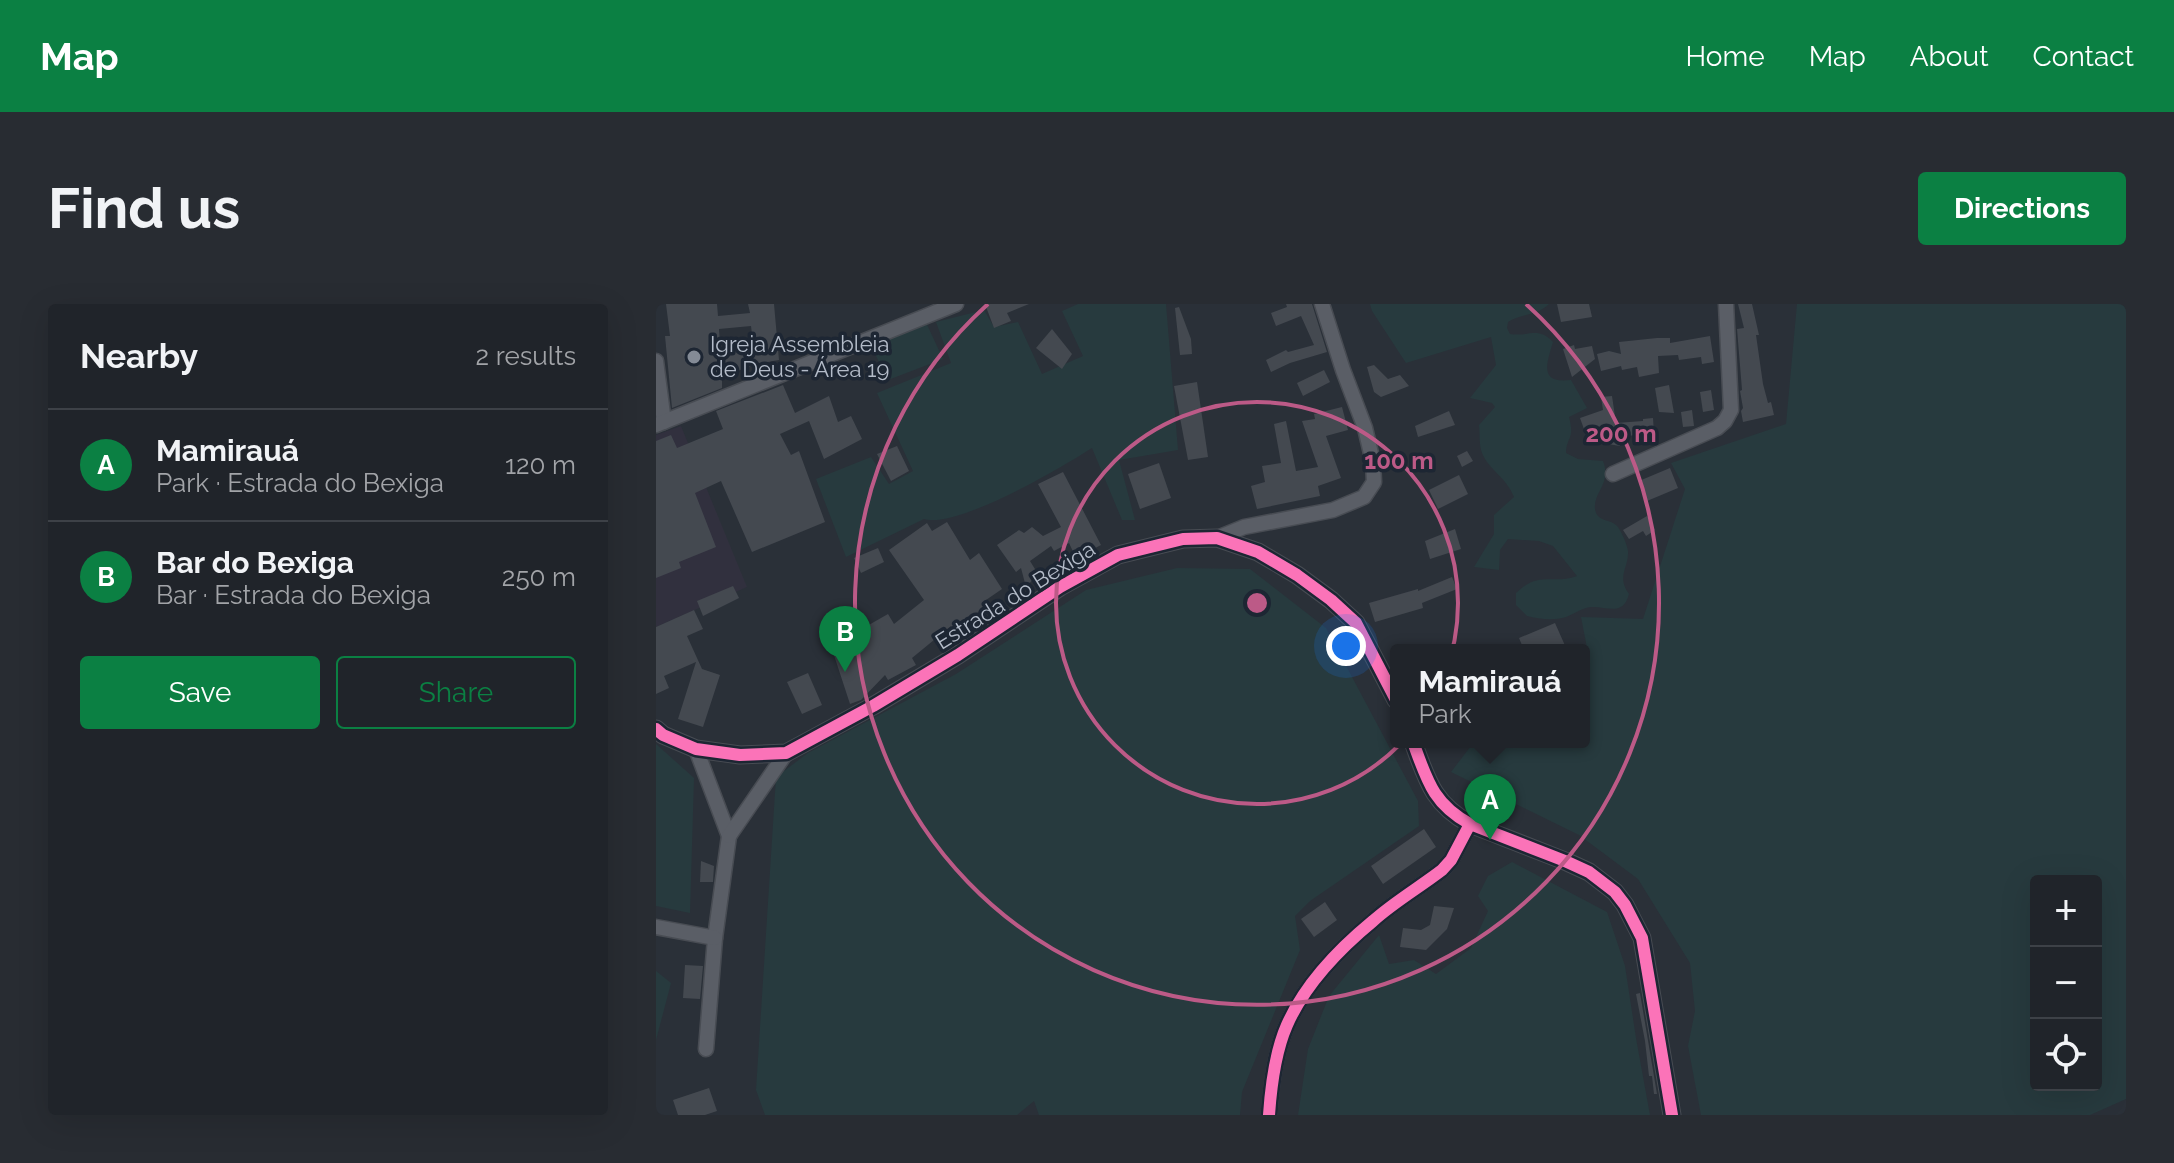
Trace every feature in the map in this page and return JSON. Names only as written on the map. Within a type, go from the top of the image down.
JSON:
[{"type":"street","points":[[656,361],[660,423],[922,310],[956,304]]},
{"type":"street","points":[[1217,538],[1244,527],[1333,510],[1364,497],[1374,482],[1365,428],[1322,304]]},
{"type":"street","points":[[1613,474],[1717,428],[1725,421],[1731,410],[1726,304]]},
{"type":"street","name":"Estrada do Bexiga","points":[[656,729],[696,749],[740,755],[786,753],[885,699],[1060,587],[1118,555],[1183,539],[1217,538],[1258,552],[1297,575],[1356,623],[1390,688]]},
{"type":"street","points":[[1415,748],[1427,779],[1442,805],[1457,817],[1589,872],[1615,892],[1625,905],[1645,951],[1672,1115]]},
{"type":"street","points":[[696,749],[729,836]]},
{"type":"street","points":[[706,1049],[715,938],[729,836],[786,753]]},
{"type":"street","points":[[1269,1115],[1277,1057],[1286,1026],[1309,987],[1326,966],[1373,921],[1442,870],[1451,860],[1470,824]]},
{"type":"street","points":[[656,927],[715,938]]},
{"type":"shaded area","points":[[681,426],[747,587],[656,627],[656,435]]},
{"type":"green space","points":[[1078,304],[1166,304],[1178,450],[1119,460],[1135,520],[1122,520],[1092,448],[1009,495],[960,515],[939,520],[924,519],[846,557],[816,479],[871,457],[889,484],[913,471],[877,393],[951,363],[936,322],[984,310],[994,327],[1018,322],[1042,374],[1083,356],[1062,311]]},
{"type":"green space","points":[[1370,304],[1549,304],[1540,311],[1508,322],[1507,328],[1510,334],[1538,333],[1553,342],[1547,364],[1549,375],[1553,379],[1571,380],[1587,408],[1569,417],[1571,434],[1566,453],[1578,459],[1603,461],[1604,482],[1595,509],[1598,516],[1618,527],[1627,545],[1628,557],[1623,577],[1629,594],[1623,606],[1614,609],[1588,608],[1556,619],[1527,616],[1516,605],[1516,593],[1524,586],[1539,580],[1577,576],[1553,546],[1539,541],[1508,539],[1500,550],[1499,570],[1474,567],[1494,534],[1494,515],[1514,497],[1481,450],[1479,425],[1495,407],[1492,403],[1470,398],[1496,365],[1491,337],[1406,363]]},
{"type":"green space","points":[[1797,304],[2126,304],[2126,1099],[2090,1115],[1701,1115],[1688,1046],[1695,1011],[1690,963],[1638,879],[1579,835],[1451,772],[1469,748],[1590,748],[1590,644],[1586,644],[1581,617],[1643,619],[1685,489],[1671,463],[1786,424]]},
{"type":"green space","points":[[923,316],[943,359],[888,380],[871,346]]},
{"type":"green space","points":[[1177,568],[1250,569],[1326,628],[1418,801],[1419,826],[1310,901],[1295,916],[1300,950],[1242,1092],[1240,1115],[1039,1115],[1034,1101],[1017,1115],[765,1115],[756,1090],[776,777],[808,753],[956,674],[1086,590]]},
{"type":"green space","points":[[656,744],[694,778],[690,913],[656,906]]},
{"type":"green space","points":[[1512,862],[1607,912],[1625,966],[1650,1115],[1298,1115],[1308,1049],[1329,996],[1379,935],[1389,964],[1414,960],[1436,974],[1471,948],[1488,911],[1478,896],[1488,876]]},
{"type":"green space","points":[[656,971],[671,983],[656,1040]]},
{"type":"building","points":[[666,304],[717,304],[718,316],[750,313],[748,304],[774,304],[779,360],[756,364],[722,377],[722,388],[672,408],[665,336],[670,336]],"holes":[[[751,326],[753,343],[721,357],[719,329]]]},
{"type":"building","points":[[985,304],[1029,304],[1007,313],[1011,321],[994,328]]},
{"type":"building","points":[[1286,304],[1312,304],[1327,352],[1271,372],[1266,360],[1286,350],[1314,345],[1301,316],[1276,326],[1271,313],[1287,307]]},
{"type":"building","points":[[1557,304],[1589,304],[1592,317],[1561,322]]},
{"type":"building","points":[[1738,304],[1752,304],[1759,335],[1756,335],[1763,384],[1774,415],[1743,422],[1737,329],[1744,328]]},
{"type":"building","points":[[1179,307],[1191,339],[1192,354],[1180,355],[1175,308]]},
{"type":"building","points":[[1052,329],[1072,354],[1062,369],[1036,348]]},
{"type":"building","points":[[1710,336],[1714,362],[1702,364],[1701,357],[1679,360],[1678,355],[1658,356],[1659,373],[1639,377],[1637,367],[1622,370],[1621,366],[1601,371],[1597,354],[1609,351],[1621,354],[1619,342],[1670,338],[1670,343]]},
{"type":"building","points":[[1574,345],[1575,349],[1592,346],[1595,359],[1572,377],[1563,349]]},
{"type":"building","points":[[1374,365],[1388,379],[1400,375],[1409,386],[1381,397],[1374,392],[1367,367]]},
{"type":"building","points":[[1324,370],[1330,382],[1303,396],[1297,383]]},
{"type":"building","points":[[1197,382],[1208,457],[1188,460],[1174,386]]},
{"type":"building","points":[[783,385],[795,413],[829,396],[838,422],[851,416],[862,439],[824,459],[809,421],[780,434],[791,455],[799,451],[825,522],[752,552],[721,481],[695,493],[716,547],[679,562],[681,568],[656,578],[656,441],[671,435],[677,448],[723,429],[716,411]]},
{"type":"building","points":[[1669,385],[1674,413],[1659,412],[1655,388]]},
{"type":"building","points":[[1711,390],[1714,410],[1703,412],[1700,392]]},
{"type":"building","points":[[1612,396],[1616,423],[1653,418],[1654,433],[1618,437],[1620,446],[1608,444],[1607,437],[1589,443],[1580,418],[1603,410],[1601,397]]},
{"type":"building","points":[[1342,407],[1348,430],[1326,436],[1341,478],[1318,486],[1320,496],[1257,509],[1251,486],[1265,482],[1262,466],[1281,463],[1274,424],[1286,421],[1296,471],[1318,467],[1302,421],[1315,419],[1314,414]]},
{"type":"building","points":[[1692,410],[1694,426],[1683,427],[1681,412]]},
{"type":"building","points":[[1449,411],[1455,425],[1418,437],[1415,426]]},
{"type":"building","points":[[897,446],[909,471],[891,481],[877,454]]},
{"type":"building","points":[[1467,451],[1473,461],[1462,467],[1457,456]]},
{"type":"building","points":[[1159,463],[1171,498],[1140,509],[1128,474]]},
{"type":"building","points":[[1670,468],[1678,488],[1647,501],[1639,481]]},
{"type":"building","points":[[1063,472],[1101,545],[1076,558],[1069,543],[1054,551],[1051,546],[1030,561],[1038,574],[1026,587],[1021,568],[1016,572],[997,545],[1019,530],[1024,533],[1032,527],[1043,536],[1061,527],[1038,484]]},
{"type":"building","points":[[1459,475],[1468,494],[1438,509],[1429,490]]},
{"type":"building","points":[[1647,516],[1655,530],[1646,536],[1643,531],[1629,539],[1623,530]]},
{"type":"building","points":[[947,522],[970,560],[979,553],[1002,589],[986,600],[993,610],[956,634],[951,626],[912,658],[916,665],[888,680],[885,675],[861,700],[850,704],[832,649],[867,643],[860,630],[888,614],[894,624],[924,600],[889,550],[927,523],[932,531]]},
{"type":"building","points":[[1455,529],[1461,549],[1430,559],[1425,541]]},
{"type":"building","points":[[878,548],[884,562],[861,573],[854,558]]},
{"type":"building","points":[[1452,577],[1457,589],[1422,603],[1423,608],[1375,622],[1369,603],[1418,591]]},
{"type":"building","points":[[733,586],[739,598],[703,616],[697,601]]},
{"type":"building","points":[[694,610],[703,629],[687,636],[702,669],[720,675],[703,727],[678,719],[696,662],[664,676],[669,688],[656,694],[656,627]]},
{"type":"building","points":[[1555,623],[1564,644],[1522,644],[1519,638]]},
{"type":"building","points":[[808,673],[822,705],[802,714],[787,682]]},
{"type":"building","points":[[1424,829],[1436,847],[1383,884],[1371,866]]},
{"type":"building","points":[[701,861],[714,866],[713,882],[700,882]]},
{"type":"building","points":[[1325,902],[1337,920],[1314,937],[1301,919]]},
{"type":"building","points":[[1434,906],[1454,908],[1447,929],[1426,950],[1400,947],[1403,928],[1421,930],[1430,925]]},
{"type":"building","points":[[685,965],[703,966],[700,999],[683,998]]},
{"type":"building","points":[[1640,993],[1657,1094],[1654,1094],[1652,1076],[1649,1076],[1636,994]]},
{"type":"building","points":[[709,1088],[717,1111],[705,1115],[678,1115],[673,1100]]},
{"type":"cycle path","points":[[656,729],[696,749],[740,755],[786,753],[873,706],[958,655],[1060,587],[1118,555],[1183,539],[1217,538],[1258,552],[1297,575],[1356,623],[1390,688]]},
{"type":"cycle path","points":[[1415,748],[1433,790],[1447,808],[1470,824],[1589,872],[1615,892],[1625,905],[1642,938],[1672,1115]]},
{"type":"cycle path","points":[[1269,1115],[1279,1046],[1303,995],[1324,968],[1360,932],[1442,870],[1451,860],[1470,824]]},
{"type":"place","name":"Igreja Assembleia de Deus - Área 19","points":[[694,357]]},
{"type":"place","name":"Bar do Bexiga","points":[[845,672]]},
{"type":"place","name":"Mamirauá","points":[[1490,840]]}]
